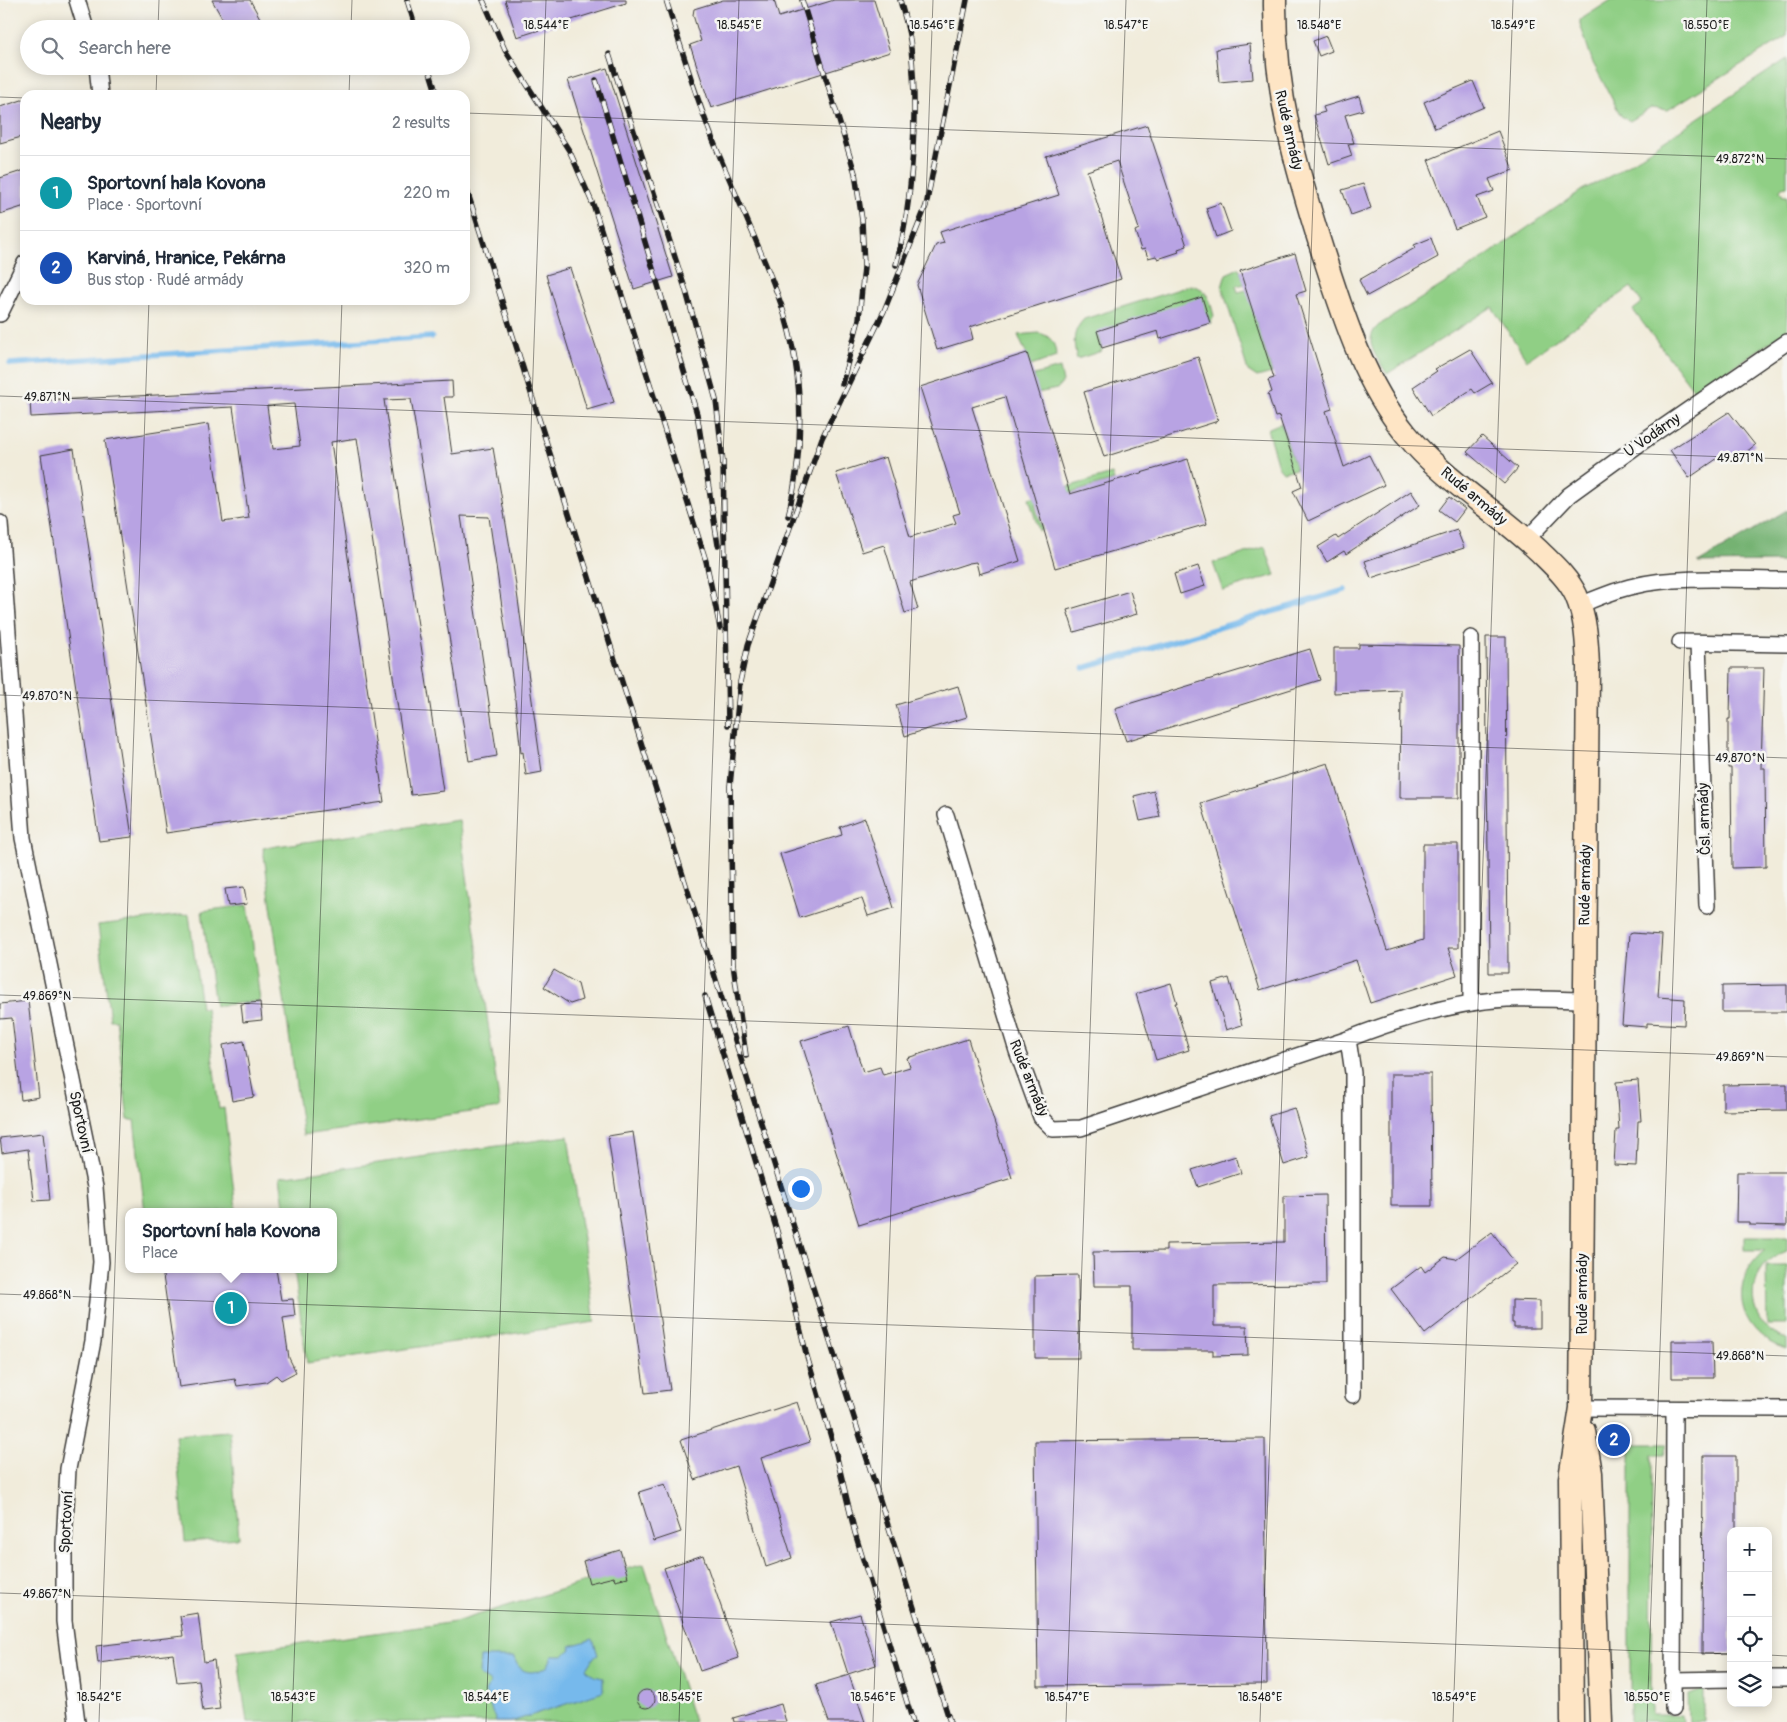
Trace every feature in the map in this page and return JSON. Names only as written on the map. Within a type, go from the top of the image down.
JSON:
[{"type":"main road","name":"Rudé armády","points":[[1276,0],[1277,68],[1289,139],[1330,274],[1360,357],[1387,408],[1419,450],[1527,539],[1567,581],[1580,605],[1586,633],[1588,667],[1583,1000],[1581,1408],[1570,1478],[1572,1722]]},
{"type":"main road","name":"Rudé armády","points":[[1581,1408],[1591,1473],[1601,1722]]},
{"type":"street","points":[[77,0],[83,20]]},
{"type":"street","points":[[98,75],[99,90]]},
{"type":"street","points":[[0,314],[20,273]]},
{"type":"street","name":"U Vodárny","points":[[1527,539],[1569,495],[1648,437],[1787,342]]},
{"type":"street","name":"Sportovní","points":[[0,523],[23,838],[94,1187],[101,1262],[93,1341],[68,1469],[64,1535],[64,1621],[77,1722]]},
{"type":"street","points":[[1580,605],[1620,589],[1663,581],[1787,580]]},
{"type":"street","points":[[1470,1003],[1471,638]]},
{"type":"street","points":[[1680,642],[1787,644]]},
{"type":"street","name":"Čsl. armády","points":[[1698,643],[1707,906]]},
{"type":"street","name":"Rudé armády","points":[[946,815],[1016,1051],[1041,1117],[1053,1129],[1081,1128],[1348,1040],[1381,1026],[1470,1003],[1507,1000],[1583,1000]]},
{"type":"street","points":[[1348,1040],[1353,1072],[1353,1395]]},
{"type":"street","points":[[1581,1408],[1787,1409]]},
{"type":"street","points":[[1673,1709],[1674,1409]]},
{"type":"street","points":[[1772,1678],[1787,1678]]},
{"type":"street","points":[[1672,1680],[1727,1679]]},
{"type":"green space","points":[[1611,0],[1787,0],[1787,36],[1668,110],[1651,108],[1630,121],[1621,116],[1593,63],[1580,24],[1580,20]]},
{"type":"green space","points":[[1787,59],[1787,186],[1782,187],[1780,191],[1783,196],[1787,196],[1787,331],[1695,392],[1633,310],[1642,303],[1631,287],[1527,360],[1492,307],[1387,374],[1376,356],[1371,343],[1371,337],[1379,325],[1466,270],[1582,190],[1612,175]]},
{"type":"green space","points":[[1239,268],[1245,284],[1236,286],[1238,292],[1247,290],[1272,373],[1257,377],[1248,371],[1222,287],[1226,274]]},
{"type":"green space","points":[[1189,286],[1200,288],[1207,295],[1214,316],[1210,324],[1202,299],[1097,332],[1102,351],[1077,359],[1074,338],[1077,328],[1084,319]]},
{"type":"green space","points":[[1043,334],[1052,341],[1056,357],[1031,366],[1018,335]]},
{"type":"green space","points":[[1060,368],[1063,382],[1057,389],[1037,393],[1034,375]]},
{"type":"green space","points":[[1281,423],[1296,469],[1283,472],[1278,466],[1268,432],[1269,428]]},
{"type":"green space","points":[[1112,474],[1114,480],[1035,504],[1042,530],[1039,531],[1029,498]]},
{"type":"green space","points":[[1787,510],[1787,562],[1698,563]]},
{"type":"green space","points":[[1265,547],[1275,575],[1223,591],[1213,563]]},
{"type":"green space","points":[[459,820],[500,1108],[303,1135],[263,848]]},
{"type":"green space","points":[[248,905],[260,1001],[215,1006],[202,911]]},
{"type":"green space","points":[[189,914],[201,1008],[206,1008],[219,1109],[224,1108],[236,1208],[145,1208],[134,1120],[128,1120],[116,1020],[110,1020],[98,925]]},
{"type":"green space","points":[[568,1136],[595,1322],[307,1363],[295,1273],[337,1273],[337,1208],[284,1208],[280,1177]]},
{"type":"green space","points":[[1744,1237],[1787,1237],[1787,1251],[1772,1258],[1762,1268],[1755,1281],[1753,1295],[1755,1309],[1762,1322],[1772,1332],[1787,1339],[1787,1349],[1771,1342],[1758,1332],[1748,1320],[1743,1307],[1742,1292],[1745,1277],[1752,1263],[1765,1250],[1744,1250]]},
{"type":"green space","points":[[1766,1266],[1787,1266],[1787,1325],[1767,1325]]},
{"type":"green space","points":[[230,1431],[239,1538],[185,1542],[175,1435]]},
{"type":"green space","points":[[1630,1444],[1667,1444],[1664,1455],[1652,1455],[1651,1715],[1681,1715],[1682,1722],[1630,1722]]},
{"type":"green space","points":[[620,1550],[626,1569],[644,1564],[694,1722],[247,1722],[237,1652],[455,1622],[588,1581],[583,1561]]},
{"type":"green space","points":[[1704,1689],[1704,1722],[1689,1722],[1688,1694]]},
{"type":"water","points":[[593,1639],[598,1655],[593,1658],[586,1669],[594,1676],[603,1678],[603,1692],[511,1722],[496,1722],[485,1691],[491,1683],[479,1675],[480,1657],[514,1657],[519,1667],[532,1672],[548,1666],[552,1656],[563,1656],[571,1649],[570,1646]]},
{"type":"building","points":[[212,0],[250,0],[261,20],[223,20]]},
{"type":"building","points":[[505,0],[626,0],[626,3],[517,37]]},
{"type":"building","points":[[723,0],[774,0],[779,17],[834,0],[874,0],[890,52],[711,108],[690,45],[701,41],[693,15],[694,9]]},
{"type":"building","points":[[1326,36],[1332,51],[1319,56],[1313,41]]},
{"type":"building","points":[[1250,44],[1253,79],[1219,82],[1216,49]]},
{"type":"building","points":[[607,68],[673,277],[634,289],[568,80]]},
{"type":"building","points":[[1473,81],[1484,107],[1435,128],[1424,102]]},
{"type":"building","points":[[1359,96],[1363,110],[1345,115],[1354,143],[1348,144],[1352,156],[1329,164],[1314,115],[1325,112],[1323,107]]},
{"type":"building","points":[[20,101],[20,137],[0,143],[0,107]]},
{"type":"building","points":[[1147,125],[1187,246],[1178,249],[1179,252],[1158,259],[1156,256],[1148,258],[1145,249],[1141,250],[1135,231],[1139,229],[1117,161],[1087,171],[1121,279],[970,327],[973,339],[937,350],[917,285],[936,245],[944,243],[940,232],[1059,195],[1046,156]]},
{"type":"building","points":[[1498,131],[1513,170],[1489,179],[1494,191],[1477,197],[1485,217],[1455,229],[1428,160]]},
{"type":"building","points":[[20,172],[20,208],[0,214],[0,178]]},
{"type":"building","points":[[1363,184],[1371,208],[1351,215],[1342,190]]},
{"type":"building","points":[[1221,203],[1231,231],[1216,237],[1206,208]]},
{"type":"building","points":[[1431,238],[1438,257],[1367,296],[1359,280],[1415,248],[1414,245]]},
{"type":"building","points":[[1295,253],[1306,291],[1296,294],[1332,409],[1326,411],[1344,467],[1369,455],[1384,485],[1308,521],[1293,491],[1302,487],[1279,416],[1275,417],[1268,394],[1272,392],[1268,380],[1274,378],[1240,271]]},
{"type":"building","points":[[570,268],[614,402],[587,410],[546,275]]},
{"type":"building","points":[[1202,297],[1210,323],[1160,339],[1158,331],[1102,348],[1097,331]]},
{"type":"building","points":[[1470,349],[1492,383],[1475,393],[1472,389],[1431,416],[1413,387],[1437,371],[1435,369]]},
{"type":"building","points":[[1027,353],[1070,494],[1188,459],[1207,524],[1055,568],[1005,397],[972,407],[1020,561],[979,574],[976,562],[969,563],[910,582],[918,609],[905,613],[884,545],[862,552],[836,473],[886,457],[910,537],[956,523],[953,515],[960,513],[920,387]]},
{"type":"building","points":[[1198,357],[1218,421],[1104,457],[1084,392]]},
{"type":"building","points":[[452,381],[453,397],[444,397],[452,454],[493,448],[514,571],[542,772],[526,775],[523,752],[521,753],[514,690],[489,517],[461,516],[497,756],[469,761],[411,399],[384,400],[443,791],[411,795],[357,438],[331,442],[384,802],[166,833],[105,440],[208,424],[223,522],[249,518],[233,407],[31,417],[30,401]],"holes":[[[294,404],[300,446],[273,449],[267,406]]]},
{"type":"building","points":[[1729,412],[1755,445],[1736,460],[1718,458],[1689,478],[1670,450]]},
{"type":"building","points":[[1482,436],[1518,468],[1504,484],[1467,452]]},
{"type":"building","points":[[74,449],[132,837],[99,841],[41,455]]},
{"type":"building","points":[[1411,491],[1420,505],[1346,554],[1344,551],[1327,562],[1318,547],[1336,536],[1338,539]]},
{"type":"building","points":[[1449,497],[1465,509],[1455,522],[1439,510]]},
{"type":"building","points":[[1457,530],[1464,548],[1371,578],[1365,561]]},
{"type":"building","points":[[1198,566],[1205,586],[1180,594],[1174,574]]},
{"type":"building","points":[[1130,591],[1137,614],[1074,632],[1067,610]]},
{"type":"building","points":[[1486,637],[1506,637],[1508,973],[1489,973]]},
{"type":"building","points":[[1359,644],[1459,646],[1459,798],[1400,798],[1401,690],[1334,693],[1334,648],[1359,648]]},
{"type":"building","points":[[1310,649],[1320,680],[1126,741],[1115,708]]},
{"type":"building","points":[[1731,668],[1764,668],[1761,768],[1765,768],[1766,867],[1732,868],[1731,768],[1728,768]]},
{"type":"building","points":[[958,686],[967,717],[905,736],[896,705]]},
{"type":"building","points":[[1328,763],[1387,951],[1423,940],[1423,844],[1458,844],[1458,948],[1448,948],[1457,975],[1370,1003],[1356,960],[1260,990],[1201,803]]},
{"type":"building","points":[[1154,791],[1160,817],[1140,821],[1134,796]]},
{"type":"building","points":[[865,818],[894,908],[868,916],[862,899],[859,899],[800,918],[780,854],[842,835],[840,827]]},
{"type":"building","points":[[244,887],[247,904],[228,906],[225,889]]},
{"type":"building","points":[[1629,934],[1662,935],[1658,997],[1685,999],[1684,1025],[1647,1023],[1647,1027],[1622,1025]]},
{"type":"building","points":[[554,970],[578,984],[582,1000],[570,1004],[544,987]]},
{"type":"building","points":[[1229,978],[1242,1025],[1226,1030],[1212,983]]},
{"type":"building","points":[[1171,983],[1189,1050],[1156,1060],[1136,994]]},
{"type":"building","points":[[1787,985],[1787,1012],[1722,1012],[1722,986]]},
{"type":"building","points":[[28,1001],[39,1097],[21,1100],[12,1018],[0,1019],[0,1004]]},
{"type":"building","points":[[260,1002],[262,1020],[243,1022],[241,1004]]},
{"type":"building","points":[[849,1026],[863,1072],[880,1067],[883,1075],[910,1067],[907,1058],[968,1039],[1012,1178],[859,1225],[801,1041]]},
{"type":"building","points":[[244,1041],[254,1097],[232,1101],[223,1045]]},
{"type":"building","points":[[1391,1074],[1431,1074],[1432,1206],[1391,1206]]},
{"type":"building","points":[[1638,1080],[1641,1121],[1638,1121],[1636,1166],[1614,1165],[1616,1130],[1619,1130],[1616,1082]]},
{"type":"building","points":[[1787,1084],[1787,1110],[1723,1111],[1723,1085]]},
{"type":"building","points":[[1294,1108],[1309,1157],[1284,1165],[1269,1116]]},
{"type":"building","points":[[633,1132],[670,1390],[645,1393],[608,1136]]},
{"type":"building","points":[[43,1133],[50,1200],[34,1201],[28,1149],[2,1153],[0,1138]]},
{"type":"building","points":[[1236,1156],[1241,1173],[1198,1187],[1192,1170]]},
{"type":"building","points":[[1737,1172],[1787,1172],[1787,1226],[1750,1225],[1750,1222],[1736,1222]]},
{"type":"building","points":[[1325,1195],[1326,1284],[1214,1285],[1214,1326],[1247,1326],[1248,1355],[1213,1356],[1213,1350],[1132,1350],[1132,1286],[1094,1286],[1093,1252],[1166,1251],[1166,1244],[1284,1242],[1284,1196]]},
{"type":"building","points":[[1492,1232],[1516,1264],[1425,1334],[1391,1289],[1421,1266],[1425,1272],[1445,1257],[1456,1259]]},
{"type":"building","points":[[163,1273],[277,1273],[281,1300],[293,1299],[295,1316],[283,1318],[289,1358],[296,1372],[281,1380],[276,1375],[266,1382],[237,1386],[235,1379],[179,1387]]},
{"type":"building","points":[[1078,1275],[1079,1358],[1035,1358],[1035,1276]]},
{"type":"building","points":[[1512,1300],[1540,1301],[1540,1328],[1514,1328],[1514,1323],[1512,1323]]},
{"type":"building","points":[[1672,1341],[1712,1341],[1713,1378],[1672,1378]]},
{"type":"building","points":[[797,1402],[810,1442],[761,1458],[792,1558],[766,1567],[736,1466],[695,1480],[681,1440]]},
{"type":"building","points":[[1265,1439],[1267,1684],[1038,1686],[1035,1441]]},
{"type":"building","points":[[1703,1456],[1736,1456],[1736,1527],[1727,1527],[1727,1653],[1702,1654]]},
{"type":"building","points":[[665,1484],[681,1532],[654,1541],[639,1492]]},
{"type":"building","points":[[620,1550],[628,1577],[615,1580],[614,1577],[589,1583],[583,1561]]},
{"type":"building","points":[[703,1555],[739,1658],[700,1671],[664,1568]]},
{"type":"building","points":[[198,1613],[204,1662],[214,1660],[220,1709],[203,1711],[199,1680],[177,1682],[173,1654],[98,1663],[96,1646],[183,1636],[180,1616]]},
{"type":"building","points":[[860,1614],[876,1665],[848,1674],[831,1622]]},
{"type":"building","points":[[849,1675],[865,1722],[829,1722],[816,1685]]},
{"type":"building","points":[[646,1690],[652,1693],[655,1699],[652,1705],[646,1708],[640,1705],[637,1699],[640,1693]]},
{"type":"building","points":[[781,1704],[786,1722],[734,1722],[733,1718]]},
{"type":"waterway","points":[[10,364],[432,337]]},
{"type":"waterway","points":[[1084,668],[1345,590]]},
{"type":"railway","points":[[407,0],[413,20]]},
{"type":"railway","points":[[483,0],[505,50],[570,152],[594,207],[706,561],[720,628]]},
{"type":"railway","points":[[666,0],[703,113],[777,293],[793,347],[797,375],[800,432],[798,461],[788,516]]},
{"type":"railway","points":[[802,0],[855,173],[862,220],[864,267],[859,319],[842,384]]},
{"type":"railway","points":[[896,265],[902,240],[910,186],[914,129],[913,74],[910,42],[900,0]]},
{"type":"railway","points":[[746,1056],[733,964],[730,786],[740,682],[748,645],[822,438],[884,311],[926,206],[967,0]]},
{"type":"railway","points":[[609,54],[686,291],[716,400],[723,462],[728,725]]},
{"type":"railway","points":[[431,75],[435,90]]},
{"type":"railway","points":[[596,80],[697,414],[718,545]]},
{"type":"railway","points":[[470,200],[950,1722]]},
{"type":"railway","points":[[705,996],[777,1231],[806,1353],[836,1454],[855,1533],[913,1722]]},
{"type":"place","name":"Sportovní hala Kovona","points":[[231,1308]]},
{"type":"place","name":"Karviná, Hranice, Pekárna","points":[[1614,1440]]}]
